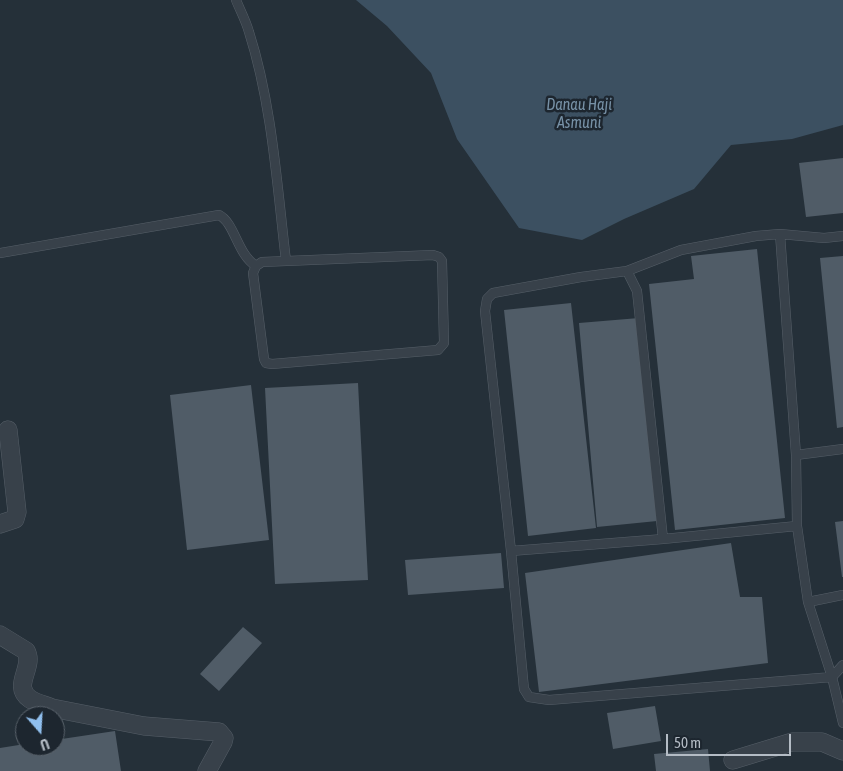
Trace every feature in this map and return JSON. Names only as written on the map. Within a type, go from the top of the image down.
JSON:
[{"type":"street","points":[[0,524],[14,519],[17,512],[8,430]]},
{"type":"street","points":[[0,635],[26,651],[29,661],[21,686],[24,693],[30,699],[52,708],[144,726],[219,732],[224,738],[223,742],[207,771]]},
{"type":"street","points":[[733,760],[792,742],[822,742],[843,750]]},
{"type":"lane","points":[[236,0],[249,30],[260,72],[271,137],[286,260]]},
{"type":"lane","points":[[0,253],[219,216],[227,221],[246,259],[256,266]]},
{"type":"lane","points":[[843,236],[824,238],[780,234],[756,236],[681,250],[627,271],[581,276],[493,293],[487,299],[485,311],[524,689],[529,697],[548,700],[832,677],[843,666]]},
{"type":"lane","points":[[780,234],[796,455],[798,526],[808,602],[832,677],[843,723]]},
{"type":"lane","points":[[433,255],[439,257],[442,261],[444,343],[442,347],[438,350],[266,363],[253,273],[256,266],[262,262],[286,260],[433,255]]},
{"type":"lane","points":[[627,271],[637,291],[663,539]]},
{"type":"lane","points":[[796,455],[843,449]]},
{"type":"lane","points":[[511,551],[798,526]]},
{"type":"lane","points":[[808,602],[843,595]]},
{"type":"water","name":"Danau Haji Asmuni","points":[[356,0],[843,0],[843,125],[792,139],[731,145],[694,189],[624,219],[582,240],[519,228],[457,139],[431,73],[387,26]]},
{"type":"building","points":[[843,158],[843,213],[806,217],[799,163]]},
{"type":"building","points":[[757,249],[785,518],[675,530],[649,284],[694,279],[691,256]]},
{"type":"building","points":[[843,256],[843,427],[837,428],[820,258]]},
{"type":"building","points":[[571,303],[596,528],[528,536],[504,310]]},
{"type":"building","points":[[639,318],[657,521],[597,527],[579,323]]},
{"type":"building","points":[[358,383],[368,580],[275,584],[265,388]]},
{"type":"building","points":[[251,385],[269,540],[187,550],[170,395]]},
{"type":"building","points":[[843,521],[843,577],[842,577],[835,522]]},
{"type":"building","points":[[731,543],[740,597],[762,597],[768,663],[539,692],[525,573]]},
{"type":"building","points":[[501,553],[504,588],[408,595],[405,560]]},
{"type":"building","points":[[243,627],[262,643],[219,691],[200,674]]},
{"type":"building","points":[[655,706],[661,741],[613,749],[607,713]]},
{"type":"building","points":[[115,731],[121,771],[0,771],[0,748],[15,746],[15,756],[65,756],[65,738]]},
{"type":"building","points":[[708,749],[710,771],[656,771],[654,754]]}]
